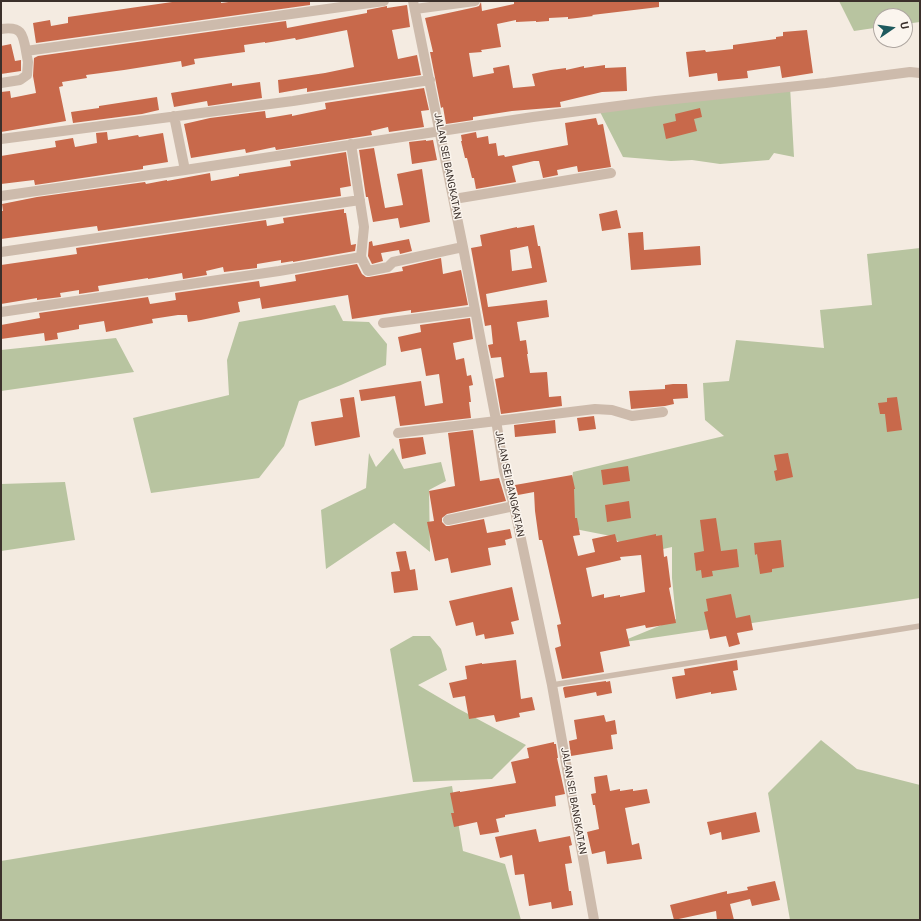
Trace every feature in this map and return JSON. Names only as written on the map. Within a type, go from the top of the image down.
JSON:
[{"type":"street","points":[[26,51],[384,1]]},
{"type":"street","points":[[414,5],[475,1]]},
{"type":"street","name":"JALAN SEI BANGKATAN","points":[[414,5],[454,199],[496,420],[504,471],[514,506],[552,685],[594,920]]},
{"type":"street","points":[[1,29],[11,28],[22,34],[28,62],[27,75],[20,80],[1,83]]},
{"type":"street","points":[[1,196],[185,170],[533,117],[656,101],[826,83],[910,72],[920,73]]},
{"type":"street","points":[[1,139],[293,101],[430,80]]},
{"type":"street","points":[[174,116],[185,170]]},
{"type":"street","points":[[351,144],[364,227],[361,257],[368,271],[388,267],[393,262],[463,247]]},
{"type":"street","points":[[454,199],[611,173]]},
{"type":"street","points":[[1,252],[360,200]]},
{"type":"street","points":[[1,312],[272,272],[361,257]]},
{"type":"street","points":[[383,323],[475,310]]},
{"type":"street","points":[[398,433],[594,409],[612,410],[632,416],[663,412]]},
{"type":"street","points":[[448,520],[514,506]]},
{"type":"lane","points":[[552,685],[920,626]]},
{"type":"green space","points":[[839,1],[920,1],[920,22],[913,23],[913,8],[873,8],[873,28],[854,31]]},
{"type":"green space","points":[[790,86],[794,157],[774,153],[769,160],[720,164],[692,160],[671,161],[623,157],[598,108]]},
{"type":"green space","points":[[920,248],[920,598],[618,643],[676,619],[672,578],[672,547],[636,555],[611,536],[575,529],[569,503],[573,472],[724,436],[705,420],[703,383],[729,381],[736,340],[824,348],[820,310],[872,305],[867,254]]},
{"type":"green space","points":[[335,305],[343,321],[369,322],[387,344],[386,365],[341,385],[299,401],[284,446],[259,478],[151,493],[133,418],[229,395],[227,360],[239,322]]},
{"type":"green space","points":[[116,338],[134,372],[1,391],[1,350]]},
{"type":"green space","points":[[393,448],[404,469],[441,462],[446,481],[429,490],[430,552],[394,523],[326,569],[321,510],[366,488],[369,453],[376,467]]},
{"type":"green space","points":[[65,482],[75,540],[1,551],[1,484]]},
{"type":"green space","points":[[413,636],[430,636],[441,649],[447,670],[418,685],[526,745],[492,779],[413,782],[390,649]]},
{"type":"green space","points":[[821,740],[857,769],[920,785],[920,920],[790,920],[768,793]]},
{"type":"green space","points":[[452,786],[463,851],[505,864],[521,920],[1,920],[1,861]]},
{"type":"building","points":[[179,1],[221,1],[221,3],[236,1],[310,1],[310,5],[36,43],[33,23],[50,20],[51,26],[68,23],[68,17]]},
{"type":"building","points":[[514,1],[659,1],[659,7],[568,19],[568,17],[549,18],[549,21],[516,22],[516,20],[497,24],[501,47],[481,50],[482,52],[469,53],[473,77],[494,73],[493,68],[509,65],[513,88],[535,86],[532,74],[566,68],[566,70],[584,66],[584,68],[605,65],[605,68],[626,67],[627,91],[602,92],[560,102],[561,107],[512,111],[473,117],[473,120],[446,124],[443,107],[441,108],[430,52],[433,52],[425,18],[476,7],[479,6],[481,2],[482,11],[514,4]]},
{"type":"building","points":[[407,5],[410,27],[392,30],[398,59],[417,55],[421,75],[307,92],[307,88],[279,93],[278,80],[354,67],[347,30],[296,40],[295,38],[244,45],[245,52],[194,59],[195,64],[182,67],[181,61],[86,75],[87,78],[62,82],[63,86],[59,87],[66,121],[1,132],[1,92],[10,91],[11,98],[36,93],[33,76],[34,58],[38,56],[286,21],[287,28],[367,13],[367,10],[387,6],[387,8]]},
{"type":"building","points":[[807,30],[813,73],[782,78],[780,66],[747,71],[748,78],[718,81],[717,73],[689,77],[686,52],[705,50],[706,52],[733,49],[733,45],[776,39],[776,37],[783,36],[783,32]]},
{"type":"building","points":[[11,44],[15,61],[21,60],[21,71],[1,74],[1,46]]},
{"type":"building","points":[[260,82],[262,98],[208,106],[207,101],[174,107],[171,93],[232,83],[232,86]]},
{"type":"building","points":[[424,88],[429,110],[421,111],[424,127],[389,132],[388,127],[371,131],[372,135],[276,150],[275,147],[246,153],[245,149],[191,158],[184,124],[210,118],[265,111],[266,118],[292,114],[292,116],[326,109],[325,103]]},
{"type":"building","points":[[157,97],[159,110],[142,114],[73,123],[71,112]]},
{"type":"building","points":[[700,108],[702,117],[694,119],[697,131],[666,139],[663,124],[676,121],[675,114]]},
{"type":"building","points":[[596,118],[598,125],[603,124],[611,167],[578,172],[577,166],[557,170],[558,175],[543,178],[539,161],[534,161],[512,166],[516,182],[476,189],[467,158],[465,158],[461,135],[476,132],[477,138],[488,136],[489,144],[496,143],[498,156],[504,155],[505,157],[568,145],[565,123]]},
{"type":"building","points":[[107,132],[108,140],[163,133],[168,162],[143,166],[143,169],[35,185],[34,180],[1,184],[1,156],[56,147],[55,141],[73,138],[75,147],[97,143],[96,133]]},
{"type":"building","points":[[433,140],[437,160],[412,164],[409,142]]},
{"type":"building","points":[[374,148],[385,208],[403,205],[397,174],[422,169],[430,222],[400,228],[398,218],[373,222],[368,197],[366,197],[359,150]]},
{"type":"building","points":[[346,152],[351,186],[340,188],[341,196],[98,231],[97,226],[1,239],[2,204],[37,197],[145,182],[146,184],[210,173],[211,181],[239,176],[239,174],[291,166],[290,161]]},
{"type":"building","points":[[344,209],[351,245],[356,244],[355,251],[293,262],[281,263],[281,260],[257,264],[257,268],[224,272],[223,267],[206,271],[207,275],[183,279],[182,273],[148,278],[98,286],[99,291],[79,294],[79,290],[60,293],[61,297],[37,300],[37,298],[1,304],[1,265],[77,254],[76,248],[266,220],[267,226],[284,223],[283,218]]},
{"type":"building","points":[[617,210],[621,228],[602,231],[599,214]]},
{"type":"building","points":[[534,225],[547,282],[486,294],[488,307],[547,300],[549,317],[517,322],[520,341],[526,340],[530,373],[547,372],[549,397],[561,396],[562,406],[501,414],[495,379],[504,377],[501,357],[491,358],[488,345],[493,344],[491,325],[485,326],[471,248],[482,246],[480,235]],"holes":[[[528,246],[532,268],[512,271],[510,250]]]},
{"type":"building","points":[[643,232],[644,250],[700,246],[701,265],[631,270],[628,233]]},
{"type":"building","points":[[409,239],[412,251],[400,254],[399,250],[381,253],[383,261],[372,264],[368,256],[369,242],[372,241],[373,246]]},
{"type":"building","points":[[441,258],[443,274],[461,270],[468,305],[411,313],[411,310],[352,319],[348,295],[262,309],[260,298],[238,302],[240,312],[201,320],[188,322],[187,315],[178,315],[152,319],[153,323],[106,332],[104,321],[79,325],[79,329],[57,333],[58,339],[45,341],[44,333],[1,339],[1,325],[40,318],[39,313],[148,297],[150,304],[176,300],[175,293],[259,281],[260,287],[296,281],[295,275],[357,264],[362,274],[369,277],[403,271],[402,267]]},
{"type":"building","points":[[470,318],[473,339],[453,343],[456,360],[464,358],[467,376],[471,375],[473,385],[469,386],[471,402],[469,402],[471,418],[400,426],[395,396],[361,401],[359,390],[421,381],[425,406],[443,403],[439,374],[426,376],[421,348],[401,352],[398,337],[421,332],[420,325]]},
{"type":"building","points":[[687,384],[688,398],[673,399],[674,404],[665,406],[631,409],[629,391],[665,389],[665,385]]},
{"type":"building","points":[[354,397],[360,437],[315,446],[311,422],[343,417],[340,399]]},
{"type":"building","points":[[897,397],[902,430],[887,432],[885,414],[880,414],[878,403],[887,402],[887,398]]},
{"type":"building","points":[[594,416],[596,429],[579,431],[577,418]]},
{"type":"building","points":[[555,420],[556,433],[515,437],[514,425]]},
{"type":"building","points":[[473,430],[480,481],[499,478],[506,501],[447,514],[442,518],[442,522],[446,526],[449,526],[484,519],[487,533],[510,529],[512,538],[505,540],[506,545],[488,548],[491,565],[451,573],[448,558],[435,561],[427,522],[434,521],[429,491],[455,486],[448,433]]},
{"type":"building","points":[[423,437],[426,454],[402,459],[399,439]]},
{"type":"building","points":[[788,453],[793,477],[776,481],[774,471],[777,470],[774,455]]},
{"type":"building","points":[[628,466],[630,481],[603,485],[601,470]]},
{"type":"building","points":[[572,475],[575,489],[575,518],[577,518],[580,535],[573,536],[578,556],[595,552],[592,539],[615,534],[617,542],[656,534],[656,536],[662,535],[664,557],[667,556],[671,587],[669,588],[676,623],[646,628],[645,625],[626,629],[630,646],[600,652],[604,672],[562,679],[555,648],[561,646],[557,625],[561,624],[542,540],[539,540],[534,492],[518,495],[515,485]],"holes":[[[641,555],[645,592],[620,597],[620,595],[604,598],[604,594],[592,597],[586,568],[621,560],[620,557]]]},
{"type":"building","points":[[629,501],[631,518],[607,522],[605,505]]},
{"type":"building","points":[[716,518],[721,551],[737,549],[739,567],[712,571],[713,576],[702,578],[701,570],[696,571],[694,553],[704,551],[700,520]]},
{"type":"building","points":[[781,540],[784,567],[772,569],[772,572],[760,574],[757,554],[755,555],[754,543]]},
{"type":"building","points":[[406,551],[410,570],[415,569],[418,590],[394,593],[391,572],[400,571],[396,552]]},
{"type":"building","points":[[512,587],[519,620],[511,622],[514,634],[485,639],[484,634],[476,636],[473,622],[456,626],[449,601]]},
{"type":"building","points":[[731,594],[736,618],[750,615],[753,630],[737,633],[740,644],[729,647],[726,636],[710,639],[704,612],[708,611],[706,599]]},
{"type":"building","points":[[516,660],[521,699],[532,697],[535,710],[519,713],[520,717],[496,722],[494,715],[469,719],[465,696],[453,698],[449,683],[467,679],[465,666]]},
{"type":"building","points":[[737,660],[738,670],[733,671],[737,690],[711,694],[711,692],[676,699],[672,677],[685,675],[684,669]]},
{"type":"building","points":[[610,681],[612,693],[597,696],[596,692],[565,698],[564,687]]},
{"type":"building","points":[[604,715],[606,722],[615,720],[617,734],[611,735],[613,749],[571,756],[569,741],[577,739],[574,720]]},
{"type":"building","points":[[554,742],[554,744],[556,744],[557,758],[565,794],[555,796],[556,806],[505,815],[505,817],[496,819],[499,832],[480,835],[477,822],[454,827],[451,813],[454,813],[450,793],[516,783],[511,762],[529,758],[527,748]]},
{"type":"building","points":[[607,775],[610,791],[620,789],[620,791],[633,789],[633,791],[647,789],[650,803],[625,808],[632,845],[639,843],[642,859],[607,864],[605,851],[592,854],[587,832],[599,829],[595,805],[593,805],[591,794],[596,793],[594,777]]},
{"type":"building","points":[[756,812],[760,832],[722,840],[721,832],[710,835],[707,822]]},
{"type":"building","points":[[536,829],[539,842],[570,836],[572,845],[569,846],[572,863],[565,864],[569,891],[571,891],[573,905],[552,909],[551,902],[529,906],[524,874],[515,875],[512,855],[500,858],[495,837]]},
{"type":"building","points":[[775,881],[780,900],[752,906],[750,899],[730,904],[734,920],[717,920],[716,911],[674,920],[670,905],[727,891],[727,894],[748,890],[747,887]]}]
